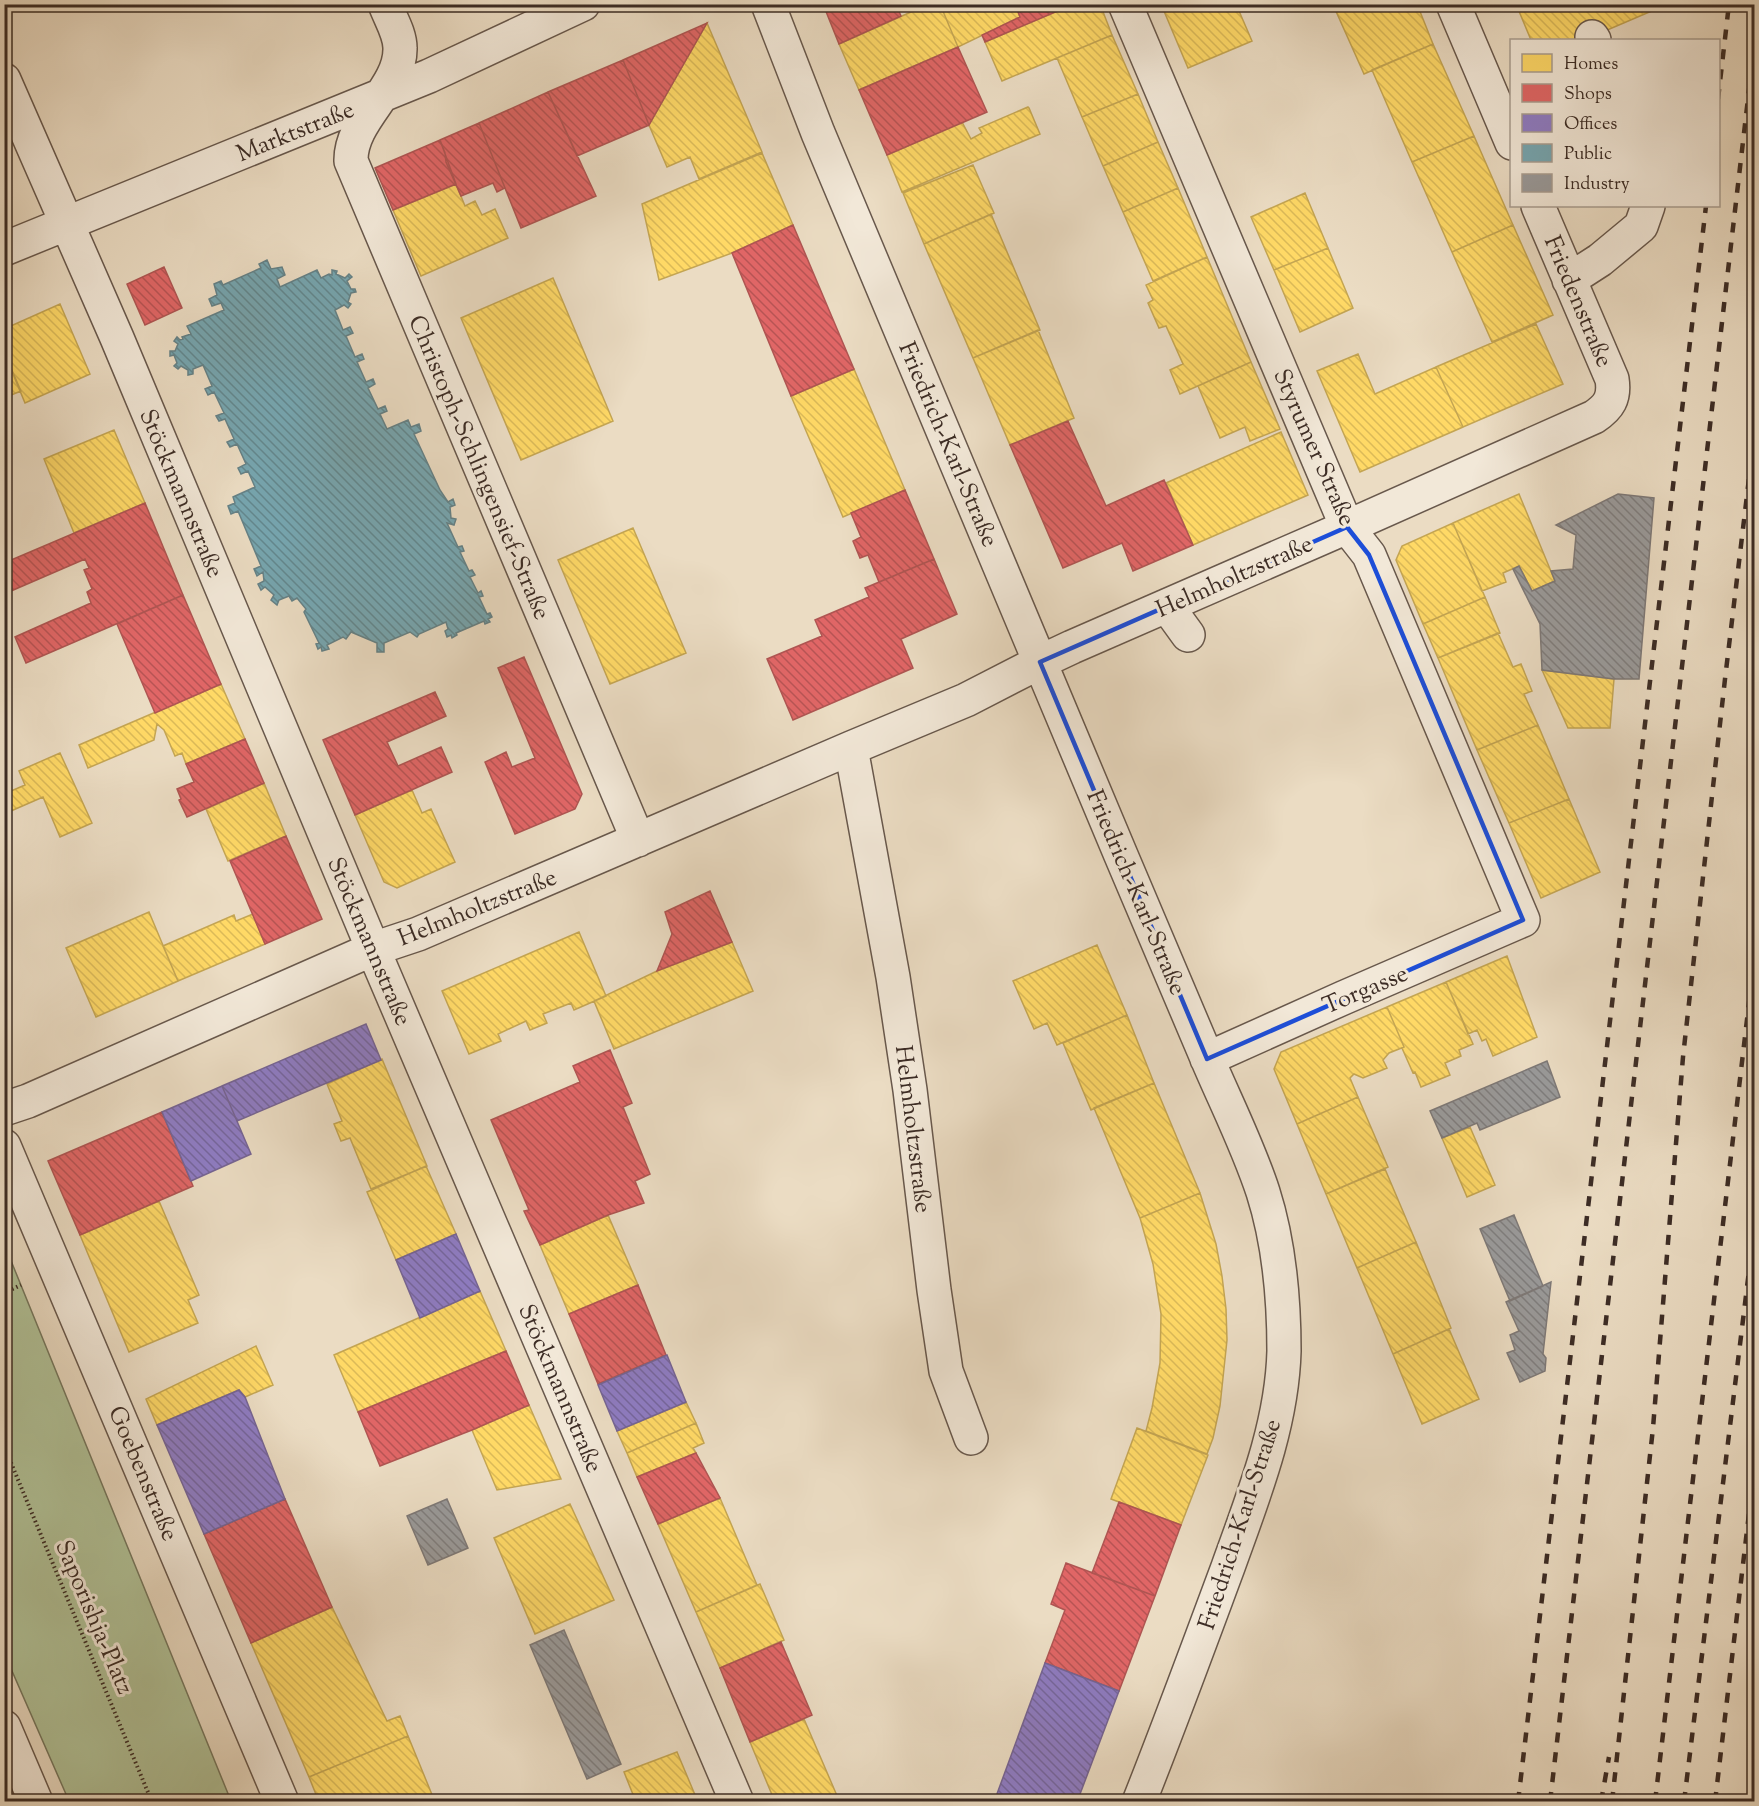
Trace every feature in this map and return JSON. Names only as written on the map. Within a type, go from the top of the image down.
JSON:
[{"type":"street","name":"Christoph-Schlingensief-Straße","points":[[385,4],[397,32],[400,46],[396,72],[357,135],[351,148],[351,161],[638,840]]},
{"type":"street","name":"Marktstraße","points":[[4,249],[429,76],[582,4]]},
{"type":"street","name":"Friedrich-Karl-Straße","points":[[768,4],[823,144],[1262,1190],[1271,1220],[1279,1267],[1283,1312],[1283,1366],[1280,1396],[1261,1476],[1139,1802]]},
{"type":"street","name":"Styrumer Straße","points":[[1125,4],[1347,527],[1370,555],[1523,920]]},
{"type":"street","points":[[1453,4],[1510,138]]},
{"type":"street","name":"Stöckmannstraße","points":[[4,81],[68,223],[373,949],[737,1802]]},
{"type":"street","points":[[1569,280],[1600,260],[1641,226],[1648,207]]},
{"type":"street","name":"Friedenstraße","points":[[1549,209],[1569,280],[1612,378],[1611,398]]},
{"type":"street","name":"Helmholtzstraße","points":[[4,1109],[27,1101],[373,949],[418,934],[966,700],[1040,662],[1594,417],[1605,410],[1611,398]]},
{"type":"street","points":[[1167,606],[1188,634]]},
{"type":"street","name":"Helmholtzstraße","points":[[851,748],[893,977],[907,1068],[946,1371],[970,1437]]},
{"type":"street","name":"Torgasse","points":[[1207,1059],[1523,920]]},
{"type":"street","name":"Goebenstraße","points":[[4,1146],[282,1802]]},
{"type":"street","points":[[4,1727],[36,1802]]},
{"type":"path","name":"Saporishja-Platz","points":[[4,1446],[152,1802]]},
{"type":"highlighted area","points":[[1347,527],[1369,555],[1523,920],[1207,1059],[1040,662]]},
{"type":"green space","points":[[5,1246],[231,1801],[69,1801],[5,1655]]},
{"type":"building: Homes","points":[[929,4],[940,4],[958,47],[859,90],[839,44]]},
{"type":"building: Homes","points":[[940,4],[1015,4],[1020,17],[958,47]]},
{"type":"building: Homes","points":[[1074,4],[1100,4],[1112,35],[1002,81],[985,42]]},
{"type":"building: Homes","points":[[1161,4],[1236,4],[1252,41],[1188,68]]},
{"type":"building: Homes","points":[[1345,4],[1417,4],[1433,44],[1364,74],[1335,9]]},
{"type":"building: Homes","points":[[1516,4],[1668,4],[1586,39],[1531,39]]},
{"type":"building: Homes","points":[[707,23],[762,152],[699,179],[690,157],[667,167],[649,125]]},
{"type":"building: Homes","points":[[1112,35],[1138,94],[1082,117],[1057,58]]},
{"type":"building: Homes","points":[[1433,44],[1474,136],[1412,162],[1372,70]]},
{"type":"building: Homes","points":[[1138,94],[1158,142],[1103,166],[1082,117]]},
{"type":"building: Homes","points":[[1028,107],[1040,134],[902,192],[887,155],[962,122],[971,139],[982,133],[979,128]]},
{"type":"building: Homes","points":[[1474,136],[1513,225],[1452,252],[1412,162]]},
{"type":"building: Homes","points":[[1158,142],[1178,188],[1123,212],[1103,166]]},
{"type":"building: Homes","points":[[762,153],[793,225],[732,253],[659,280],[642,204]]},
{"type":"building: Homes","points":[[973,165],[994,213],[924,244],[903,193]]},
{"type":"building: Homes","points":[[456,184],[465,206],[475,201],[482,215],[495,209],[508,238],[421,276],[393,210]]},
{"type":"building: Homes","points":[[1178,188],[1207,257],[1153,281],[1123,212]]},
{"type":"building: Homes","points":[[1305,193],[1328,248],[1274,270],[1251,217]]},
{"type":"building: Homes","points":[[991,214],[1040,330],[973,358],[924,244]]},
{"type":"building: Homes","points":[[1513,225],[1553,315],[1492,342],[1452,252]]},
{"type":"building: Homes","points":[[1328,248],[1353,308],[1300,332],[1274,270]]},
{"type":"building: Homes","points":[[1207,257],[1251,362],[1180,394],[1170,370],[1183,364],[1166,326],[1159,328],[1148,303],[1153,300],[1146,285]]},
{"type":"building: Homes","points":[[553,278],[613,421],[521,460],[461,318]]},
{"type":"building: Homes","points":[[60,304],[90,374],[25,403],[4,352],[4,329]]},
{"type":"building: Homes","points":[[1536,324],[1563,384],[1463,427],[1436,367]]},
{"type":"building: Homes","points":[[1038,330],[1074,418],[1010,445],[973,358]]},
{"type":"building: Homes","points":[[4,352],[21,391],[4,398]]},
{"type":"building: Homes","points":[[1358,354],[1375,394],[1436,367],[1463,427],[1360,472],[1317,371]]},
{"type":"building: Homes","points":[[1251,362],[1280,429],[1250,441],[1245,427],[1220,438],[1198,386]]},
{"type":"building: Homes","points":[[854,369],[905,490],[843,517],[791,396]]},
{"type":"building: Homes","points":[[114,430],[145,503],[74,533],[44,459]]},
{"type":"building: Homes","points":[[1281,432],[1308,495],[1193,545],[1166,483]]},
{"type":"building: Homes","points":[[1519,494],[1555,581],[1532,591],[1519,566],[1503,573],[1506,582],[1482,591],[1453,523]]},
{"type":"building: Homes","points":[[1453,523],[1485,597],[1423,624],[1396,560],[1402,546]]},
{"type":"building: Homes","points":[[633,528],[686,653],[610,684],[558,560]]},
{"type":"building: Homes","points":[[1485,597],[1500,633],[1438,658],[1423,624]]},
{"type":"building: Homes","points":[[1498,633],[1513,667],[1521,664],[1532,691],[1524,694],[1538,725],[1477,750],[1438,658]]},
{"type":"building: Homes","points":[[1542,670],[1614,679],[1610,728],[1568,728]]},
{"type":"building: Homes","points":[[221,684],[245,739],[186,764],[182,753],[175,756],[164,730],[157,724],[154,740],[88,768],[79,745]]},
{"type":"building: Homes","points":[[1538,725],[1569,799],[1509,823],[1477,750]]},
{"type":"building: Homes","points":[[60,753],[92,823],[60,837],[43,797],[4,814],[4,794],[25,785],[19,771]]},
{"type":"building: Homes","points":[[264,783],[286,836],[228,861],[206,809]]},
{"type":"building: Homes","points":[[412,790],[422,813],[431,809],[455,862],[397,888],[384,882],[355,815]]},
{"type":"building: Homes","points":[[1569,799],[1600,872],[1541,898],[1509,823]]},
{"type":"building: Homes","points":[[149,912],[178,981],[96,1017],[66,948]]},
{"type":"building: Homes","points":[[253,914],[265,944],[178,981],[163,946],[234,915],[236,921]]},
{"type":"building: Homes","points":[[579,932],[606,996],[574,1010],[571,1003],[543,1014],[547,1023],[530,1030],[526,1021],[498,1034],[501,1041],[469,1054],[442,991]]},
{"type":"building: Homes","points":[[732,942],[753,991],[614,1049],[594,1001],[657,971]]},
{"type":"building: Homes","points":[[1097,945],[1127,1015],[1057,1045],[1047,1023],[1034,1029],[1013,981]]},
{"type":"building: Homes","points":[[1507,956],[1537,1037],[1493,1056],[1486,1039],[1482,1041],[1477,1030],[1468,1034],[1446,982]]},
{"type":"building: Homes","points":[[1446,982],[1473,1044],[1459,1050],[1461,1056],[1445,1063],[1450,1075],[1421,1087],[1402,1048],[1404,1047],[1387,1007]]},
{"type":"building: Homes","points":[[1387,1007],[1404,1047],[1389,1053],[1383,1060],[1387,1068],[1363,1078],[1354,1074],[1350,1078],[1358,1097],[1297,1124],[1274,1069],[1281,1052]]},
{"type":"building: Homes","points":[[1127,1015],[1154,1083],[1091,1110],[1063,1043]]},
{"type":"building: Homes","points":[[382,1059],[427,1166],[371,1189],[350,1138],[341,1141],[334,1124],[342,1121],[327,1084]]},
{"type":"building: Homes","points":[[1154,1083],[1200,1193],[1140,1218],[1094,1108]]},
{"type":"building: Homes","points":[[1358,1097],[1388,1167],[1326,1194],[1297,1124]]},
{"type":"building: Homes","points":[[1470,1127],[1495,1185],[1467,1197],[1442,1138]]},
{"type":"building: Homes","points":[[426,1166],[456,1234],[396,1260],[367,1192]]},
{"type":"building: Homes","points":[[1385,1169],[1416,1242],[1357,1268],[1326,1194]]},
{"type":"building: Homes","points":[[1200,1193],[1216,1244],[1222,1276],[1227,1340],[1220,1406],[1207,1454],[1146,1431],[1160,1363],[1161,1314],[1153,1264],[1140,1218]]},
{"type":"building: Homes","points":[[159,1201],[199,1295],[188,1300],[198,1323],[129,1352],[80,1235]]},
{"type":"building: Homes","points":[[608,1215],[638,1285],[569,1314],[540,1245]]},
{"type":"building: Homes","points":[[1416,1242],[1451,1328],[1393,1354],[1357,1268]]},
{"type":"building: Homes","points":[[480,1291],[506,1351],[358,1412],[334,1355]]},
{"type":"building: Homes","points":[[1449,1329],[1479,1399],[1422,1424],[1393,1354]]},
{"type":"building: Homes","points":[[256,1346],[273,1385],[245,1397],[239,1390],[157,1425],[146,1399]]},
{"type":"building: Homes","points":[[686,1402],[696,1423],[627,1453],[617,1431]]},
{"type":"building: Homes","points":[[529,1405],[561,1479],[497,1490],[472,1430]]},
{"type":"building: Homes","points":[[696,1423],[704,1443],[693,1448],[696,1453],[637,1477],[627,1453]]},
{"type":"building: Homes","points":[[1137,1428],[1208,1455],[1181,1525],[1111,1499]]},
{"type":"building: Homes","points":[[720,1498],[757,1585],[696,1612],[658,1524]]},
{"type":"building: Homes","points":[[570,1504],[614,1600],[535,1634],[494,1538]]},
{"type":"building: Homes","points":[[760,1584],[784,1640],[720,1668],[696,1612]]},
{"type":"building: Homes","points":[[332,1607],[387,1721],[400,1716],[408,1736],[309,1777],[251,1643]]},
{"type":"building: Homes","points":[[804,1719],[838,1798],[829,1802],[775,1802],[750,1742]]},
{"type":"building: Homes","points":[[408,1736],[435,1802],[319,1802],[309,1777]]},
{"type":"building: Homes","points":[[677,1752],[698,1802],[636,1802],[624,1772]]},
{"type":"building: Shops","points":[[823,4],[896,4],[901,16],[839,44]]},
{"type":"building: Shops","points":[[1015,4],[1074,4],[985,42],[982,35],[1020,17]]},
{"type":"building: Shops","points":[[707,23],[649,125],[623,60]]},
{"type":"building: Shops","points":[[958,47],[987,112],[887,155],[859,90]]},
{"type":"building: Shops","points":[[623,60],[649,125],[577,156],[548,92]]},
{"type":"building: Shops","points":[[548,92],[596,196],[521,228],[479,123]]},
{"type":"building: Shops","points":[[479,123],[505,188],[497,192],[493,183],[461,196],[446,162],[440,140]]},
{"type":"building: Shops","points":[[440,140],[456,184],[393,210],[375,168]]},
{"type":"building: Shops","points":[[793,225],[854,369],[791,396],[732,253]]},
{"type":"building: Shops","points":[[164,267],[182,308],[145,325],[127,284]]},
{"type":"building: Shops","points":[[1068,421],[1106,506],[1164,480],[1193,545],[1133,571],[1122,543],[1063,568],[1010,445]]},
{"type":"building: Shops","points":[[905,490],[934,559],[879,582],[868,555],[860,558],[853,541],[861,537],[851,513]]},
{"type":"building: Shops","points":[[145,503],[183,595],[26,663],[15,637],[91,603],[87,592],[92,589],[84,570],[89,568],[85,559],[4,594],[4,563]]},
{"type":"building: Shops","points":[[934,559],[957,614],[901,639],[913,668],[793,720],[767,659],[822,636],[815,620],[869,597],[865,588]]},
{"type":"building: Shops","points":[[183,595],[221,684],[155,713],[117,624]]},
{"type":"building: Shops","points":[[524,657],[582,794],[575,809],[515,834],[485,762],[506,752],[512,767],[535,758],[498,668]]},
{"type":"building: Shops","points":[[435,692],[446,716],[387,742],[398,766],[441,747],[452,772],[355,815],[323,740]]},
{"type":"building: Shops","points":[[245,739],[264,783],[187,817],[179,800],[181,799],[177,789],[194,782],[186,764]]},
{"type":"building: Shops","points":[[286,836],[322,919],[265,944],[230,861]]},
{"type":"building: Shops","points":[[710,891],[732,942],[657,971],[672,934],[665,912]]},
{"type":"building: Shops","points":[[610,1050],[632,1103],[623,1107],[650,1174],[635,1181],[644,1203],[608,1215],[540,1245],[524,1211],[529,1210],[491,1120],[580,1082],[573,1066]]},
{"type":"building: Shops","points":[[162,1112],[193,1186],[80,1235],[48,1161]]},
{"type":"building: Shops","points":[[638,1285],[666,1355],[598,1384],[569,1314]]},
{"type":"building: Shops","points":[[506,1351],[529,1405],[380,1466],[358,1412]]},
{"type":"building: Shops","points":[[696,1453],[720,1498],[658,1524],[637,1477]]},
{"type":"building: Shops","points":[[285,1499],[332,1607],[251,1643],[204,1534]]},
{"type":"building: Shops","points":[[1119,1502],[1181,1525],[1155,1596],[1092,1573]]},
{"type":"building: Shops","points":[[1066,1563],[1155,1596],[1119,1691],[1045,1663],[1065,1610],[1051,1604]]},
{"type":"building: Shops","points":[[781,1642],[812,1715],[750,1742],[720,1668]]},
{"type":"building: Offices","points":[[366,1024],[381,1060],[237,1121],[222,1086]]},
{"type":"building: Offices","points":[[222,1086],[251,1154],[191,1181],[162,1112]]},
{"type":"building: Offices","points":[[456,1234],[480,1291],[420,1318],[396,1260]]},
{"type":"building: Offices","points":[[667,1355],[686,1402],[617,1431],[598,1385]]},
{"type":"building: Offices","points":[[239,1390],[245,1397],[285,1499],[204,1534],[157,1425]]},
{"type":"building: Offices","points":[[1045,1663],[1119,1691],[1077,1802],[994,1802]]},
{"type":"building: Public","points":[[267,260],[271,269],[282,267],[285,275],[277,279],[280,287],[317,270],[321,278],[332,275],[332,270],[345,278],[349,274],[352,277],[347,281],[351,289],[355,289],[356,292],[351,293],[348,302],[351,304],[348,308],[344,305],[335,310],[343,330],[350,327],[353,333],[346,336],[355,357],[362,354],[364,359],[357,362],[366,382],[373,379],[375,384],[368,388],[378,409],[385,406],[387,411],[380,414],[387,429],[408,420],[411,427],[419,424],[421,431],[414,434],[440,490],[448,502],[453,499],[455,505],[450,507],[451,518],[456,519],[454,525],[447,523],[458,547],[462,546],[464,551],[460,552],[469,571],[472,570],[475,575],[470,577],[478,593],[481,591],[483,596],[479,597],[487,614],[490,613],[492,617],[488,619],[490,622],[485,624],[484,621],[456,633],[457,635],[452,638],[451,635],[447,637],[446,622],[417,637],[410,632],[384,643],[384,652],[377,652],[377,643],[351,632],[346,639],[343,637],[327,645],[329,649],[322,651],[321,647],[318,649],[316,644],[319,643],[304,612],[306,609],[297,598],[292,601],[289,596],[279,600],[277,605],[271,600],[274,595],[265,587],[261,590],[258,584],[264,581],[263,572],[257,576],[254,569],[261,566],[238,511],[231,514],[228,506],[235,503],[233,497],[255,487],[248,471],[241,474],[238,468],[246,464],[237,444],[230,447],[227,442],[234,439],[225,419],[219,421],[216,416],[224,413],[214,392],[208,395],[205,389],[212,386],[203,365],[193,369],[193,374],[188,375],[188,370],[181,366],[178,369],[174,366],[177,363],[174,355],[170,356],[170,351],[175,351],[178,344],[174,341],[177,337],[180,340],[191,334],[187,326],[224,310],[221,303],[212,306],[209,299],[217,295],[214,284],[221,281],[223,285],[261,268],[259,264]]},
{"type":"building: Industry","points":[[1618,494],[1654,498],[1639,679],[1614,679],[1542,670],[1540,624],[1513,569],[1519,566],[1532,591],[1555,581],[1551,571],[1573,569],[1576,535],[1556,525]]},
{"type":"building: Industry","points":[[1547,1061],[1560,1097],[1480,1130],[1477,1123],[1442,1138],[1430,1111]]},
{"type":"building: Industry","points":[[1514,1215],[1543,1286],[1510,1301],[1480,1229]]},
{"type":"building: Industry","points":[[1551,1282],[1543,1354],[1546,1358],[1545,1371],[1520,1382],[1507,1353],[1515,1350],[1510,1335],[1519,1331],[1506,1302]]},
{"type":"building: Industry","points":[[447,1499],[468,1548],[428,1565],[407,1516]]},
{"type":"building: Industry","points":[[564,1630],[621,1764],[587,1779],[530,1645]]},
{"type":"railway","points":[[1720,82],[1729,4]]},
{"type":"railway","points":[[1550,1802],[1754,47]]},
{"type":"railway","points":[[1518,1802],[1706,207]]},
{"type":"railway","points":[[1612,1802],[1653,1428],[1683,1057],[1750,470],[1754,411]]},
{"type":"railway","points":[[1655,1802],[1754,960]]},
{"type":"railway","points":[[1684,1802],[1754,1230]]},
{"type":"railway","points":[[1715,1802],[1754,1471]]},
{"type":"railway","points":[[1601,1802],[1609,1757]]},
{"type":"railway","points":[[1751,1802],[1754,1768]]}]
